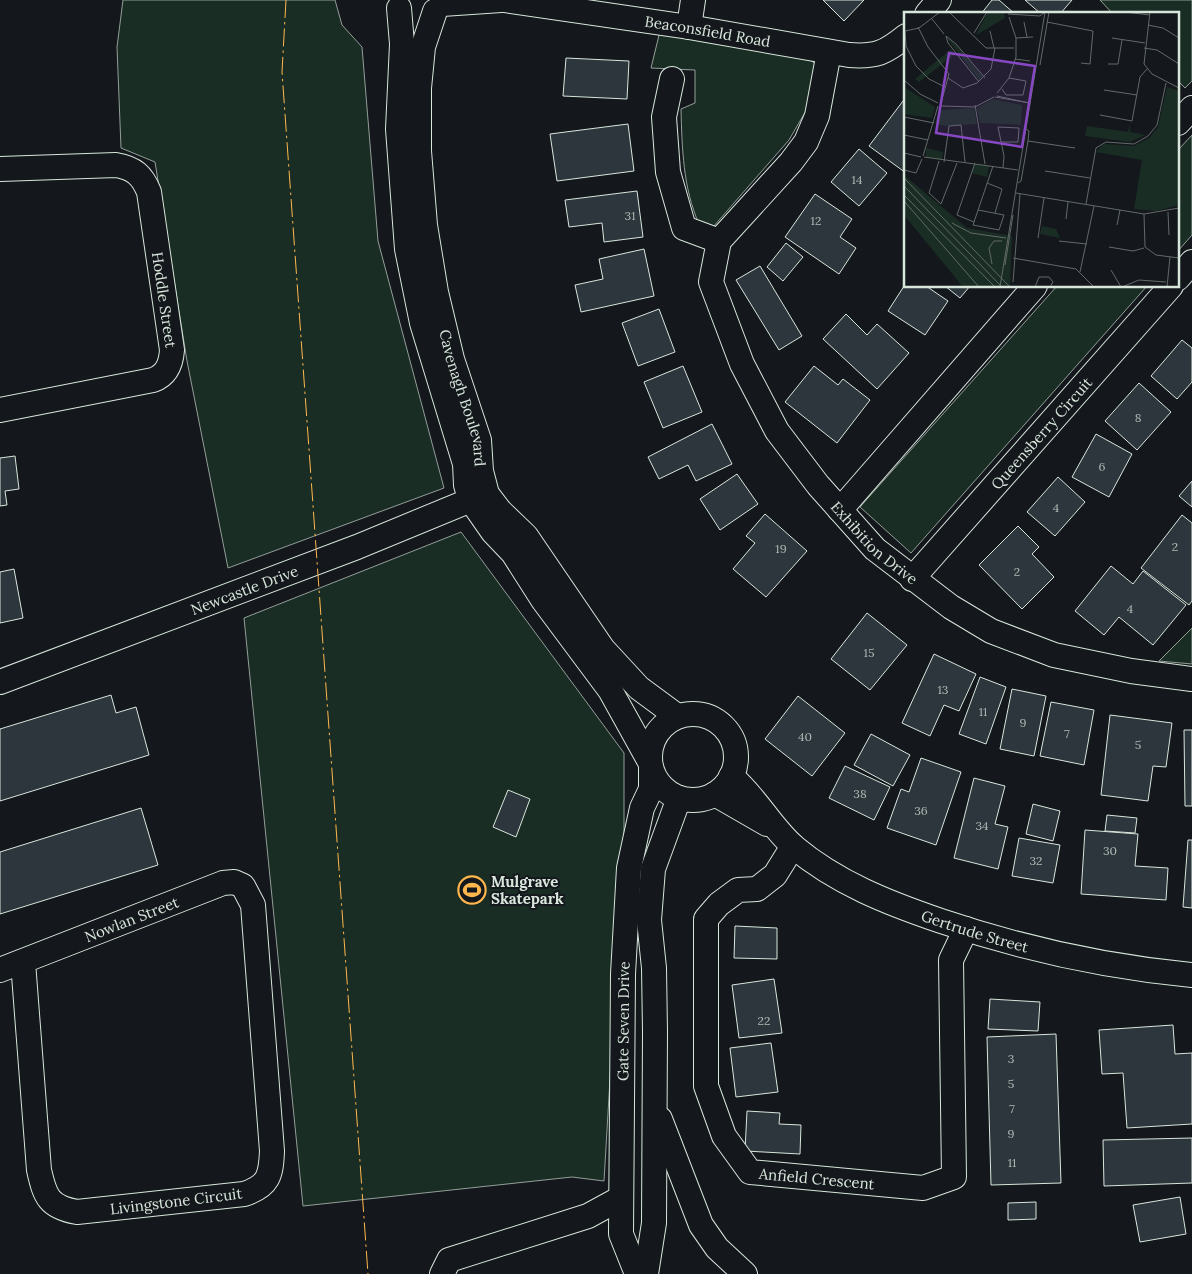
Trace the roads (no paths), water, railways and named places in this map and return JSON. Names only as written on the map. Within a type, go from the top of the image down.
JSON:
[{"type":"street","name":"Beaconsfield Road","points":[[397,4],[407,13],[417,16],[441,5],[503,0],[689,27],[829,52],[867,56],[887,51],[904,38]]},
{"type":"street","points":[[689,27],[693,0]]},
{"type":"street","points":[[929,12],[939,0]]},
{"type":"street","name":"Cavenagh Boulevard","points":[[397,4],[402,44],[398,129],[407,249],[422,323],[465,464],[466,485],[478,497],[500,511],[526,536],[603,649],[639,688],[678,716]]},
{"type":"street","name":"Cavenagh Boulevard","points":[[441,5],[422,48],[419,151],[425,225],[436,292],[452,359],[479,440],[481,471],[478,497]]},
{"type":"street","name":"Exhibition Drive","points":[[829,52],[817,116],[806,142],[791,162],[720,241],[711,282],[742,364],[777,431],[840,510],[876,549],[912,579],[951,607],[991,630],[1054,655],[1131,671],[1192,679]]},
{"type":"street","points":[[672,79],[664,117],[668,172],[684,228],[720,241]]},
{"type":"street","points":[[1180,121],[1192,108]]},
{"type":"street","name":"Hoddle Street","points":[[0,169],[116,165],[129,167],[138,173],[149,192],[172,350],[171,361],[160,377],[153,380],[0,410]]},
{"type":"street","points":[[1180,276],[1192,262]]},
{"type":"street","points":[[840,510],[1033,288]]},
{"type":"street","name":"Queensberry Circuit","points":[[912,579],[1169,288]]},
{"type":"street","points":[[478,497],[543,600],[610,690],[650,765],[656,782],[666,792],[679,798],[703,799],[715,794],[731,776],[735,764],[735,750],[725,729],[718,722],[698,714],[678,716],[665,724],[656,734],[650,748],[650,765]]},
{"type":"street","name":"Newcastle Drive","points":[[0,682],[357,547],[478,497]]},
{"type":"street","name":"Gate Seven Drive","points":[[638,1274],[621,1234],[623,974],[629,868],[642,808],[651,789],[650,765]]},
{"type":"street","name":"Gertrude Street","points":[[731,776],[748,790],[787,839]]},
{"type":"street","name":"Gertrude Street","points":[[715,794],[787,839],[837,878],[887,902],[966,929],[1069,958],[1134,970],[1192,975]]},
{"type":"street","name":"Gate Seven Drive","points":[[646,1274],[653,1234],[654,977],[649,920],[653,869],[679,798]]},
{"type":"street","name":"Anfield Crescent","points":[[787,839],[776,875],[757,889],[738,890],[719,904],[706,919],[706,1086],[724,1136],[750,1172],[923,1188],[954,1177],[951,960],[966,929]]},
{"type":"street","name":"Nowlan Street","points":[[0,970],[223,883],[234,882],[243,886],[253,905]]},
{"type":"street","name":"Livingstone Circuit","points":[[23,962],[39,1170],[43,1188],[50,1201],[63,1210],[77,1212],[244,1194],[257,1190],[267,1181],[271,1168],[272,1151],[253,905]]},
{"type":"street","name":"Gate Seven Drive","points":[[654,1098],[665,1137],[700,1225],[717,1248],[745,1274]]},
{"type":"street","points":[[442,1274],[449,1260],[588,1216],[621,1198]]},
{"type":"place","name":"Mulgrave Skatepark","points":[[472,890]]}]
